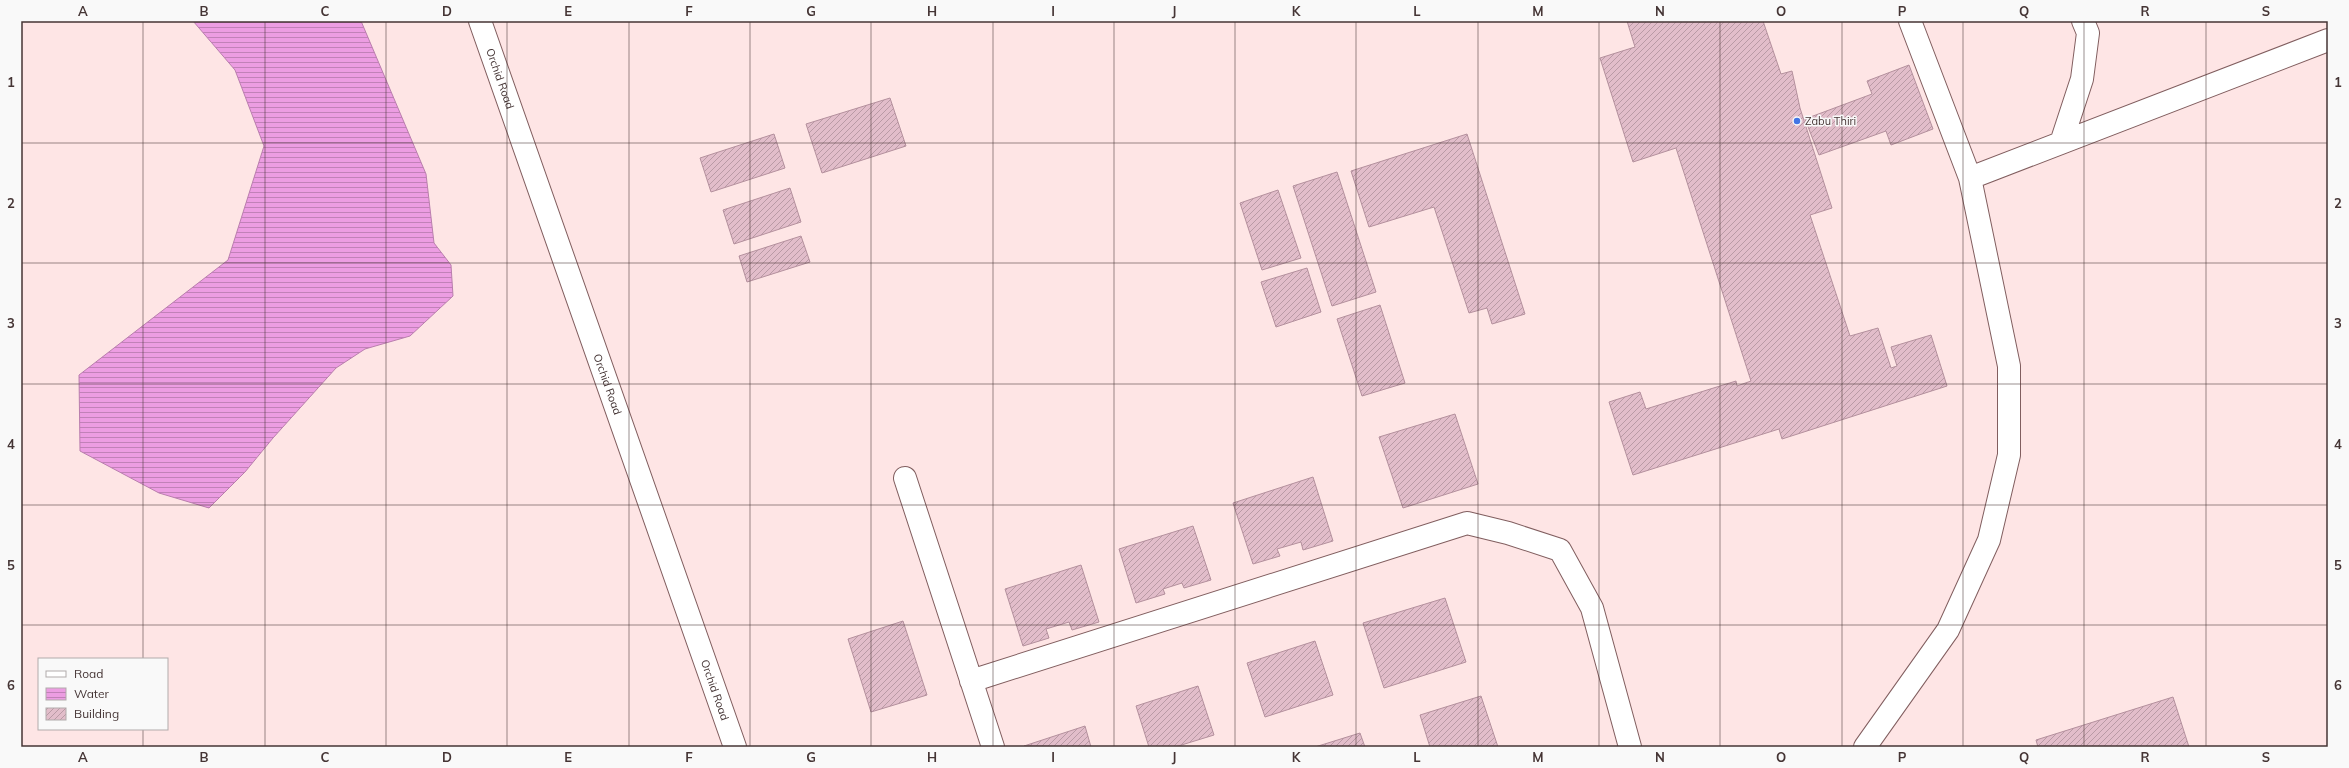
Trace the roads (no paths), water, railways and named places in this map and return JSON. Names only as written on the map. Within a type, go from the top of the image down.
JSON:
[{"type":"street","name":"Orchid Road","points":[[480,21],[735,747]]},
{"type":"street","points":[[1865,747],[1948,630],[1989,540],[2009,455],[2009,366],[1970,178],[1910,21]]},
{"type":"street","points":[[2061,143],[2082,80],[2088,33],[2083,21]]},
{"type":"street","points":[[1970,178],[2328,40]]},
{"type":"street","points":[[905,478],[993,747]]},
{"type":"street","points":[[971,681],[1467,523],[1508,533],[1560,550],[1592,608],[1630,747]]},
{"type":"water","points":[[193,21],[361,21],[426,174],[434,243],[451,265],[453,296],[410,336],[365,349],[336,368],[273,438],[245,472],[209,508],[159,493],[80,451],[79,375],[228,260],[264,146],[235,70]]},
{"type":"place","name":"Zabu Thiri","points":[[1797,121]]}]
